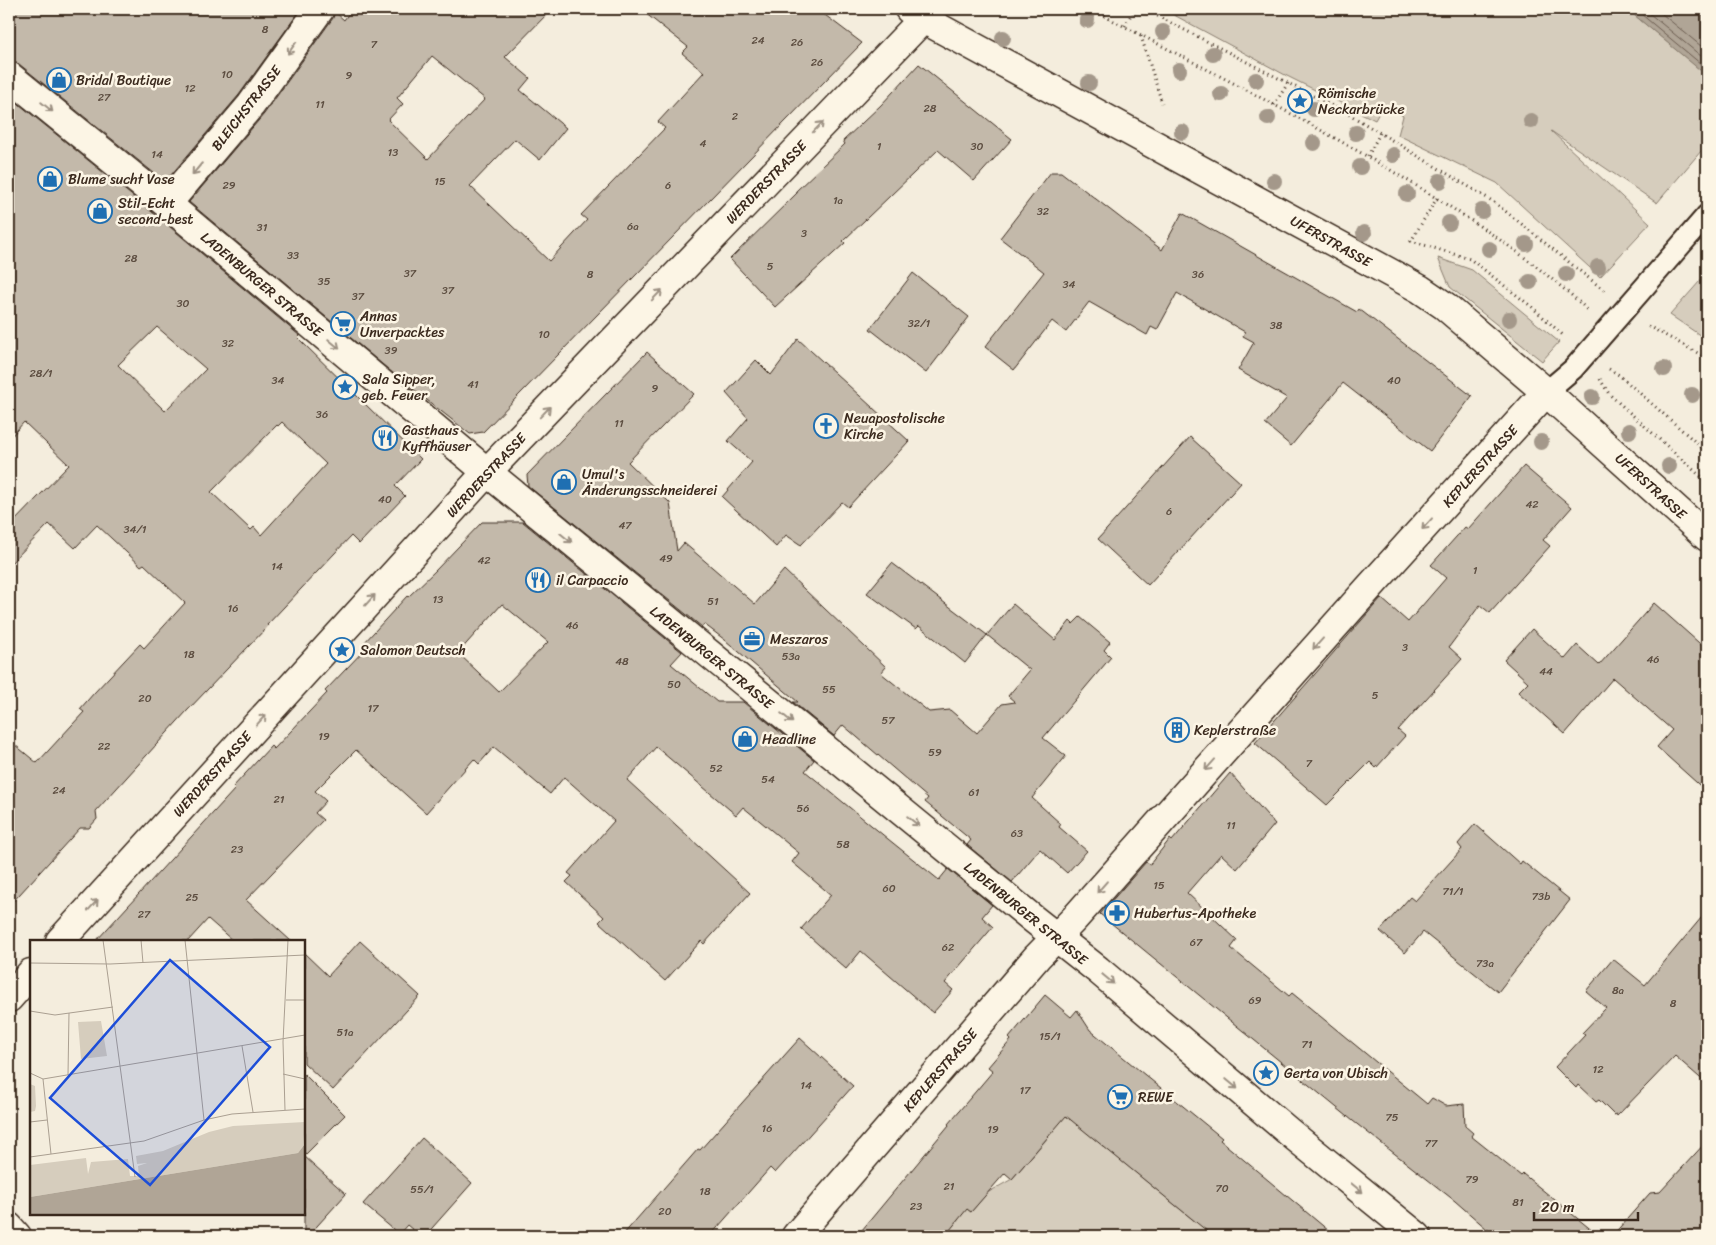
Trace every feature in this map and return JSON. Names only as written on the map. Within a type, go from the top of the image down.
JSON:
[{"type":"street","name":"BLEICHSTRASSE","points":[[167,204],[251,106],[320,9]]},
{"type":"street","name":"UFERSTRASSE","points":[[916,14],[1420,289],[1445,306],[1546,392],[1707,536]]},
{"type":"street","name":"WERDERSTRASSE","points":[[61,940],[487,472],[916,14]]},
{"type":"street","name":"LADENBURGER STRASSE","points":[[9,76],[167,204],[487,472],[1056,938],[1098,970],[1289,1132],[1417,1236]]},
{"type":"street","name":"KEPLERSTRASSE","points":[[796,1236],[1037,957],[1546,392]]},
{"type":"street","points":[[9,998],[30,974]]},
{"type":"street","points":[[9,1227],[18,1236]]},
{"type":"lane","points":[[1546,392],[1573,370],[1707,215]]},
{"type":"path","points":[[1091,9],[1368,156],[1493,234],[1538,268],[1580,302],[1589,313],[1594,324],[1585,355],[1609,394],[1707,482]]},
{"type":"path","points":[[1125,26],[1134,9]]},
{"type":"path","points":[[1144,9],[1352,116],[1494,202],[1651,328],[1707,358]]},
{"type":"path","points":[[1141,35],[1162,103]]},
{"type":"path","points":[[1274,105],[1288,83]]},
{"type":"path","points":[[1368,156],[1380,133]]},
{"type":"path","points":[[1438,198],[1411,241],[1470,259],[1532,307],[1585,355],[1619,375],[1707,452]]},
{"type":"shaded area","points":[[1163,9],[1627,9],[1707,75],[1707,144],[1657,203],[1551,131],[1650,223],[1600,277],[1497,183],[1398,135],[1403,116],[1384,104],[1375,120],[1287,76]]},
{"type":"shaded area","points":[[1438,258],[1472,270],[1559,342],[1542,361],[1450,287]]},
{"type":"shaded area","points":[[1707,273],[1707,340],[1670,315]]},
{"type":"shaded area","points":[[1071,1099],[1101,1144],[1196,1222],[1199,1220],[1218,1236],[937,1236],[947,1224],[952,1227],[959,1219],[955,1216],[963,1206],[971,1212],[987,1193],[1012,1179],[1045,1141]]},
{"type":"water","points":[[1627,9],[1707,9],[1707,75],[1700,70]]},
{"type":"building","points":[[9,9],[301,9],[239,95],[165,182],[19,64],[9,61]]},
{"type":"building","points":[[352,9],[552,9],[505,57],[530,78],[520,90],[566,128],[540,160],[515,139],[470,186],[549,261],[587,220],[581,215],[665,128],[658,122],[704,72],[682,53],[688,47],[640,9],[817,9],[862,43],[483,432],[470,434],[389,370],[189,202],[264,114],[333,18],[335,12],[344,20]],"holes":[[[432,56],[485,99],[428,159],[388,120],[403,104],[397,98]]]},
{"type":"building","points":[[919,64],[1012,139],[974,181],[938,150],[843,241],[845,243],[775,307],[730,259],[845,144],[843,141],[881,105]]},
{"type":"building","points":[[9,96],[157,216],[300,336],[298,338],[421,459],[395,486],[405,496],[359,544],[351,536],[96,811],[97,819],[89,828],[80,828],[9,906],[9,740],[37,763],[84,712],[80,709],[94,693],[140,644],[144,648],[185,603],[144,564],[141,566],[97,525],[75,548],[49,524],[9,565],[9,527],[69,465],[24,422],[9,439]],"holes":[[[157,327],[206,369],[165,411],[118,365]],[[282,422],[326,464],[261,535],[254,527],[251,530],[211,492]]]},
{"type":"building","points":[[1051,172],[1061,172],[1162,250],[1182,213],[1357,312],[1359,309],[1472,396],[1430,451],[1343,383],[1291,446],[1265,424],[1287,398],[1238,370],[1254,342],[1243,336],[1245,332],[1177,293],[1157,330],[1151,327],[1147,335],[1089,302],[1066,332],[1052,321],[1014,370],[985,347],[1044,272],[1000,238]]},
{"type":"building","points":[[913,273],[969,317],[926,373],[870,329]]},
{"type":"building","name":"Neuapostolische Kirche","points":[[798,339],[909,441],[848,507],[842,502],[801,545],[786,535],[776,547],[722,497],[752,462],[728,441],[748,418],[726,393],[756,360],[771,375]]},
{"type":"building","points":[[647,352],[694,394],[628,462],[670,503],[677,551],[684,543],[755,604],[784,570],[886,667],[881,673],[929,712],[950,710],[977,733],[1002,704],[1015,702],[1008,696],[1030,670],[987,635],[1013,604],[1055,640],[1070,621],[1073,624],[1080,617],[1110,642],[1104,650],[1111,657],[1043,738],[1066,756],[1032,798],[1061,824],[1059,827],[1087,851],[1067,873],[1040,849],[1012,882],[967,845],[971,840],[925,802],[928,798],[843,725],[834,736],[793,702],[798,702],[725,640],[704,624],[702,627],[528,486],[527,475]]},
{"type":"building","points":[[1190,437],[1241,483],[1148,585],[1098,539]]},
{"type":"building","points":[[1524,466],[1572,507],[1543,540],[1550,546],[1490,613],[1480,605],[1449,647],[1462,659],[1398,730],[1405,736],[1376,768],[1370,762],[1327,805],[1255,743],[1381,598],[1408,622],[1446,578],[1431,565],[1465,527],[1468,529]]},
{"type":"building","points":[[482,522],[523,522],[682,652],[671,664],[717,702],[743,702],[814,760],[805,771],[888,839],[939,880],[948,869],[992,905],[982,917],[993,927],[945,983],[953,990],[933,1013],[861,951],[846,969],[801,929],[831,895],[792,862],[799,853],[743,807],[736,815],[656,747],[627,780],[750,893],[704,944],[701,941],[665,981],[599,922],[604,917],[566,882],[572,876],[568,873],[614,821],[564,777],[550,794],[494,747],[479,764],[474,759],[426,813],[356,750],[315,791],[326,801],[315,813],[323,820],[246,900],[290,940],[232,940],[208,919],[189,940],[97,940],[235,789],[233,787],[271,746],[274,749],[327,693],[325,691],[367,647],[363,644]],"holes":[[[502,604],[548,642],[499,692],[458,653]]]},
{"type":"building","points":[[892,563],[987,635],[965,663],[919,626],[916,629],[867,593]]},
{"type":"building","points":[[1654,603],[1707,650],[1707,792],[1657,747],[1672,730],[1613,678],[1565,734],[1518,692],[1528,682],[1504,660],[1532,629],[1565,659],[1577,645],[1599,665]]},
{"type":"building","points":[[1230,773],[1275,824],[1237,869],[1221,854],[1187,893],[1237,940],[1231,948],[1289,996],[1292,993],[1427,1104],[1432,1098],[1446,1106],[1464,1104],[1465,1126],[1473,1133],[1471,1136],[1521,1176],[1523,1174],[1599,1236],[1495,1236],[1455,1201],[1353,1121],[1100,914],[1146,862],[1150,864],[1170,839],[1172,841]]},
{"type":"building","points":[[1475,824],[1520,864],[1522,861],[1570,900],[1498,992],[1423,932],[1405,953],[1380,931],[1410,897],[1415,901],[1462,849],[1458,844]]},
{"type":"building","points":[[1707,911],[1707,1084],[1675,1056],[1617,1116],[1616,1114],[1614,1115],[1599,1100],[1596,1102],[1578,1085],[1576,1088],[1555,1067],[1585,1035],[1582,1033],[1606,1008],[1586,991],[1613,959],[1645,985]]},
{"type":"building","points":[[360,941],[420,996],[333,1090],[305,1064],[305,954],[328,976]]},
{"type":"building","points":[[1045,995],[1071,1017],[1077,1010],[1090,1030],[1222,1138],[1220,1140],[1335,1236],[1213,1236],[1066,1116],[1012,1179],[1005,1173],[971,1212],[967,1209],[945,1236],[857,1236],[993,1071],[988,1067],[1011,1040],[1009,1038]]},
{"type":"building","points":[[800,1038],[853,1086],[775,1173],[770,1168],[710,1236],[622,1236],[698,1149],[700,1150]]},
{"type":"building","points":[[305,1075],[345,1115],[305,1155]]},
{"type":"building","points":[[422,1138],[472,1183],[425,1236],[420,1236],[407,1225],[399,1234],[363,1204]]},
{"type":"building","points":[[1707,1141],[1707,1236],[1612,1236],[1650,1193],[1660,1192]]},
{"type":"building","points":[[305,1157],[346,1194],[308,1236],[304,1236]]},
{"type":"place","name":"Bridal Boutique","points":[[59,80]]},
{"type":"place","name":"Römische Neckarbrücke","points":[[1300,101]]},
{"type":"place","name":"Blume sucht Vase","points":[[50,179]]},
{"type":"place","name":"Stil-Echt second-best","points":[[100,211]]},
{"type":"place","name":"Annas Unverpacktes","points":[[343,324]]},
{"type":"place","name":"Sala Sipper, geb. Feuer","points":[[345,387]]},
{"type":"place","name":"Neuapostolische Kirche","points":[[826,426]]},
{"type":"place","name":"Gasthaus Kyffhäuser","points":[[385,438]]},
{"type":"place","name":"Umul's Änderungsschneiderei","points":[[564,482]]},
{"type":"place","name":"il Carpaccio","points":[[538,580]]},
{"type":"place","name":"Meszaros","points":[[752,639]]},
{"type":"place","name":"Salomon Deutsch","points":[[342,650]]},
{"type":"place","name":"Keplerstraße","points":[[1177,730]]},
{"type":"place","name":"Headline","points":[[745,739]]},
{"type":"place","name":"Hubertus-Apotheke","points":[[1117,913]]},
{"type":"place","name":"Gerta von Ubisch","points":[[1266,1073]]},
{"type":"place","name":"REWE","points":[[1120,1097]]}]
